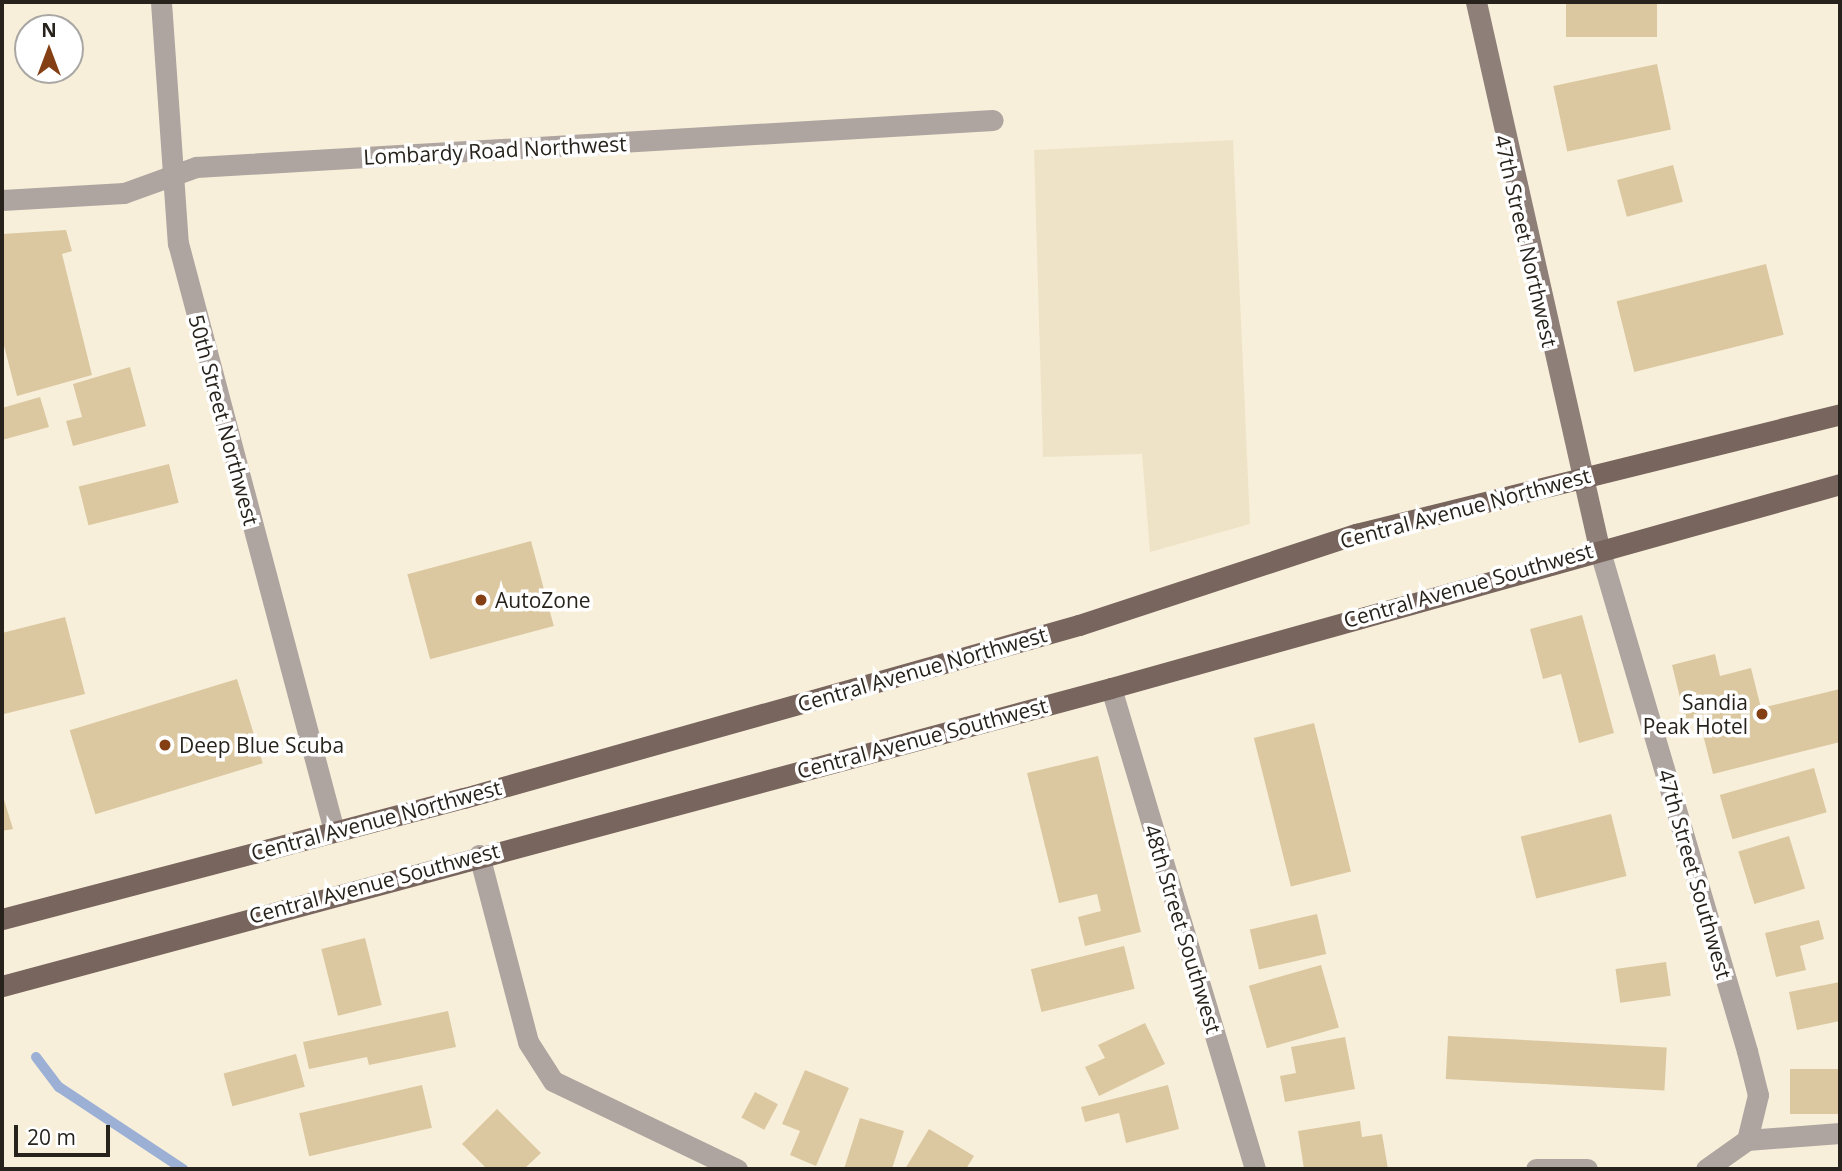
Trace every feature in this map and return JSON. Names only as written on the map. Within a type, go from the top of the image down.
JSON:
[{"type":"main road","name":"Central Avenue Northwest","points":[[6,917],[334,831],[1079,625],[1356,534],[1840,414]]},
{"type":"main road","name":"Central Avenue Southwest","points":[[2,986],[53,968],[1111,688],[1599,548],[1840,484]]},
{"type":"street","name":"50th Street Northwest","points":[[161,2],[169,174],[178,243],[334,831]]},
{"type":"street","name":"47th Street Northwest","points":[[1476,2],[1579,479]]},
{"type":"street","name":"Lombardy Road Northwest","points":[[2,200],[124,193],[169,174],[196,167],[993,121]]},
{"type":"street","name":"47th Street Southwest","points":[[1579,479],[1758,1095],[1747,1140]]},
{"type":"street","name":"48th Street Southwest","points":[[1111,688],[1255,1169]]},
{"type":"street","points":[[479,855],[528,1042],[553,1081],[737,1169]]},
{"type":"street","points":[[1706,1169],[1747,1140],[1840,1133]]},
{"type":"street","points":[[1536,1169],[1587,1169]]},
{"type":"shaded area","points":[[1233,140],[1250,524],[1150,552],[1142,454],[1043,457],[1034,150]]},
{"type":"building","points":[[1566,2],[1657,2],[1657,37],[1566,37]]},
{"type":"building","points":[[1657,64],[1671,130],[1567,152],[1553,86]]},
{"type":"building","points":[[1673,165],[1683,202],[1627,217],[1617,180]]},
{"type":"building","points":[[66,230],[72,251],[62,254],[92,375],[17,396],[2,338],[2,234]]},
{"type":"building","points":[[1766,264],[1784,335],[1634,372],[1617,301]]},
{"type":"building","points":[[130,367],[146,426],[73,446],[66,421],[82,417],[73,384]]},
{"type":"building","points":[[40,397],[49,427],[2,440],[2,408]]},
{"type":"building","points":[[169,464],[179,503],[88,525],[79,486]]},
{"type":"building","name":"AutoZone","points":[[531,541],[554,626],[430,659],[407,574]]},
{"type":"building","points":[[1582,615],[1614,733],[1579,743],[1561,674],[1543,679],[1530,629]]},
{"type":"building","points":[[65,617],[85,694],[4,714],[2,633]]},
{"type":"building","name":"Sandia Peak Hotel","points":[[1715,654],[1720,676],[1751,668],[1761,708],[1840,689],[1840,742],[1713,774],[1699,719],[1686,722],[1672,665]]},
{"type":"building","name":"Deep Blue Scuba","points":[[237,679],[263,763],[95,814],[70,730]]},
{"type":"building","points":[[1314,723],[1351,871],[1291,886],[1254,738]]},
{"type":"building","points":[[1098,756],[1141,932],[1085,946],[1078,917],[1101,911],[1097,894],[1059,903],[1027,773]]},
{"type":"building","points":[[1814,768],[1827,812],[1732,839],[1720,795]]},
{"type":"building","points":[[2,793],[13,829],[2,831]]},
{"type":"building","points":[[1611,814],[1626,876],[1536,899],[1521,836]]},
{"type":"building","points":[[1789,836],[1805,889],[1754,904],[1738,851]]},
{"type":"building","points":[[1317,914],[1326,954],[1259,969],[1250,930]]},
{"type":"building","points":[[1819,920],[1824,939],[1800,946],[1806,970],[1776,977],[1765,933]]},
{"type":"building","points":[[365,938],[382,1005],[338,1016],[321,949]]},
{"type":"building","points":[[1124,946],[1135,989],[1041,1012],[1031,969]]},
{"type":"building","points":[[1666,962],[1671,996],[1620,1003],[1615,969]]},
{"type":"building","points":[[1321,965],[1339,1027],[1267,1048],[1249,986]]},
{"type":"building","points":[[1840,982],[1840,1021],[1797,1030],[1789,992]]},
{"type":"building","points":[[448,1011],[456,1047],[369,1065],[367,1057],[309,1069],[303,1042]]},
{"type":"building","points":[[1145,1023],[1165,1064],[1099,1096],[1085,1067],[1105,1058],[1098,1045]]},
{"type":"building","points":[[1448,1036],[1667,1047],[1664,1090],[1446,1079]]},
{"type":"building","points":[[1345,1037],[1355,1089],[1285,1102],[1280,1076],[1296,1073],[1291,1047]]},
{"type":"building","points":[[296,1054],[305,1087],[232,1106],[224,1073]]},
{"type":"building","points":[[1790,1069],[1840,1069],[1840,1114],[1790,1114]]},
{"type":"building","points":[[805,1070],[849,1088],[816,1166],[790,1155],[800,1131],[782,1124]]},
{"type":"building","points":[[422,1085],[432,1128],[309,1156],[299,1113]]},
{"type":"building","points":[[1168,1085],[1179,1129],[1126,1143],[1119,1113],[1085,1122],[1081,1107]]},
{"type":"building","points":[[755,1092],[778,1104],[764,1130],[741,1118]]},
{"type":"building","points":[[497,1109],[541,1153],[524,1169],[487,1169],[462,1144]]},
{"type":"building","points":[[860,1118],[904,1131],[892,1169],[844,1169]]},
{"type":"building","points":[[1360,1121],[1362,1137],[1382,1134],[1388,1169],[1304,1169],[1298,1131]]},
{"type":"building","points":[[929,1129],[974,1156],[966,1169],[905,1169]]},
{"type":"waterway","points":[[36,1057],[59,1087],[183,1169]]},
{"type":"place","name":"AutoZone","points":[[481,600]]},
{"type":"place","name":"Sandia Peak Hotel","points":[[1762,714]]},
{"type":"place","name":"Deep Blue Scuba","points":[[165,745]]}]
